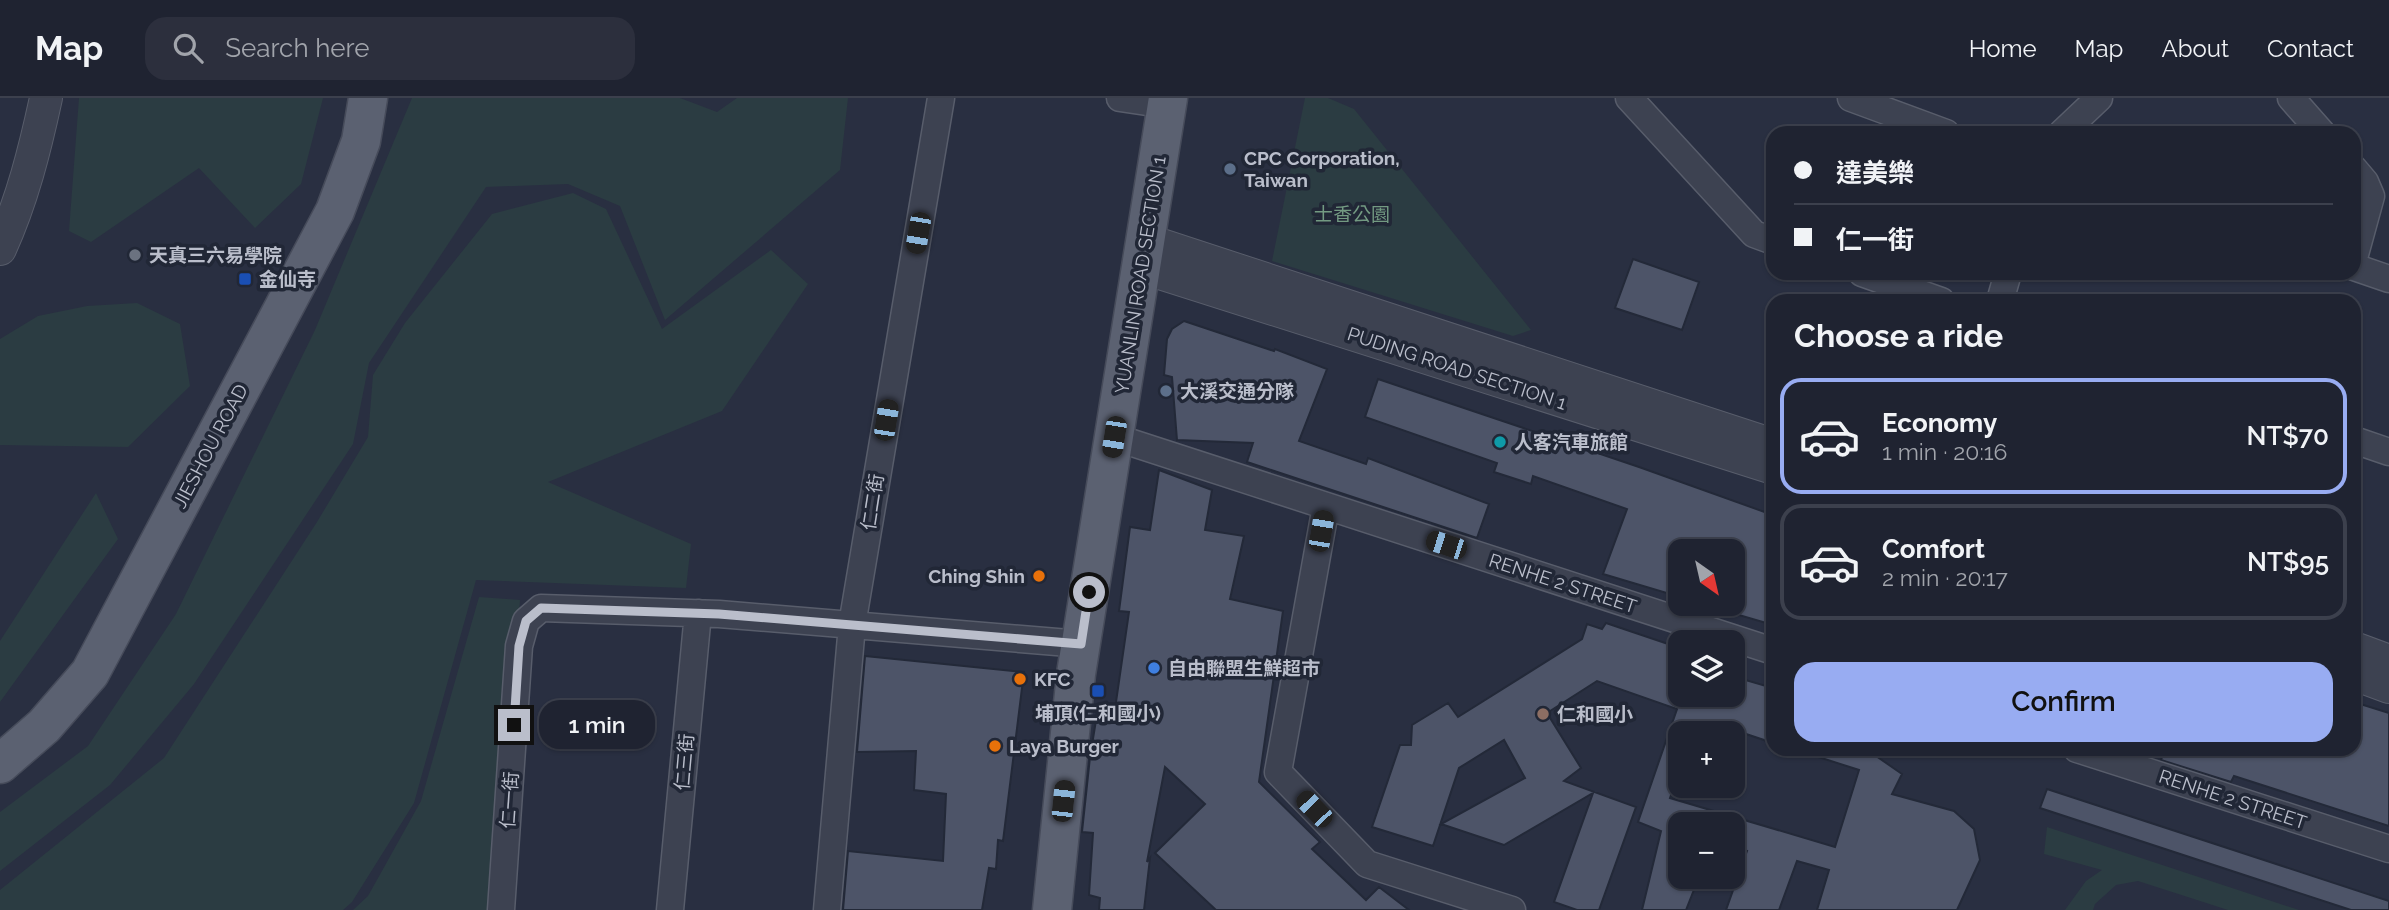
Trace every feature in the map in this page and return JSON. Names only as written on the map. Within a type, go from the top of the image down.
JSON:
[{"type":"main road","name":"JIESHOU ROAD","points":[[0,734],[27,711],[70,664],[316,204],[338,150],[349,98]]},
{"type":"main road","name":"JIESHOU ROAD","points":[[0,764],[44,726],[90,673],[335,211],[360,141],[368,98]]},
{"type":"main road","name":"YUANLIN ROAD SECTION 1","points":[[1052,910],[1081,644],[1167,101]]},
{"type":"street","points":[[0,249],[13,218],[31,159],[46,98]]},
{"type":"street","name":"仁二街","points":[[827,910],[852,625],[941,98]]},
{"type":"street","points":[[1120,98],[1167,101]]},
{"type":"street","points":[[1629,98],[1754,234],[1766,238]]},
{"type":"street","points":[[1851,98],[1927,126]]},
{"type":"street","points":[[2069,126],[2099,98]]},
{"type":"street","points":[[2291,98],[2316,126]]},
{"type":"street","points":[[2361,177],[2371,196],[2361,232]]},
{"type":"street","name":"PUDING ROAD SECTION 1","points":[[1143,254],[1766,443]]},
{"type":"street","name":"PUDING ROAD SECTION 1","points":[[1143,254],[1766,466]]},
{"type":"street","points":[[2361,269],[2389,279]]},
{"type":"street","points":[[1882,280],[1922,294]]},
{"type":"street","name":"RENHE 2 STREET","points":[[1114,437],[1766,649]]},
{"type":"street","points":[[2361,442],[2389,452]]},
{"type":"street","points":[[1326,506],[1278,772],[1367,864],[1494,907]]},
{"type":"street","name":"仁一街","points":[[501,910],[519,646],[526,621],[541,608],[698,613],[1081,644]]},
{"type":"street","name":"仁三街","points":[[670,910],[698,613]]},
{"type":"street","points":[[2361,651],[2389,661]]},
{"type":"street","points":[[2361,677],[2389,687]]},
{"type":"street","name":"RENHE 2 STREET","points":[[2099,756],[2389,849]]},
{"type":"green space","points":[[79,98],[323,98],[301,184],[255,228],[199,168],[91,242],[69,231]]},
{"type":"green space","points":[[412,98],[680,98],[717,112],[737,98],[848,98],[840,170],[665,320],[620,206],[568,184],[486,187],[369,363],[353,444],[194,684],[110,785],[0,871],[0,812],[88,746],[176,614],[315,330]]},
{"type":"green space","name":"士香公園","points":[[1305,98],[1328,98],[1354,109],[1531,330],[1513,336],[1272,261]]},
{"type":"green space","points":[[573,193],[606,209],[662,329],[771,250],[808,284],[722,411],[548,482],[691,544],[686,588],[476,580],[414,803],[352,902],[343,910],[0,910],[0,890],[164,758],[317,522],[368,437],[373,375],[405,323],[492,214]]},
{"type":"green space","points":[[137,303],[180,324],[190,386],[128,447],[0,445],[0,339],[38,316],[87,306]]},
{"type":"green space","points":[[96,493],[118,539],[0,702],[0,641]]},
{"type":"green space","points":[[479,597],[520,600],[500,910],[353,910],[368,896],[421,801]]},
{"type":"green space","points":[[2047,827],[2299,910],[2228,910],[2138,881],[2116,885],[2095,904],[2093,910],[2065,910],[2086,881],[2102,870],[2044,854]]},
{"type":"building","points":[[1633,259],[1699,282],[1682,330],[1615,308]]},
{"type":"building","points":[[1184,321],[1274,351],[1275,349],[1327,369],[1299,441],[1366,464],[1368,458],[1489,504],[1477,538],[1247,462],[1253,443],[1177,440],[1172,377],[1164,375],[1167,339],[1172,329]]},
{"type":"building","points":[[1378,379],[1766,512],[1766,623],[1742,616],[1745,616],[1745,539],[1668,539],[1668,593],[1603,574],[1627,509],[1533,476],[1531,484],[1494,472],[1497,463],[1365,417]]},
{"type":"building","points":[[1159,470],[1212,490],[1205,530],[1244,536],[1230,599],[1283,611],[1259,782],[1320,842],[1312,849],[1366,900],[1379,887],[1409,910],[1216,910],[1155,853],[1205,804],[1165,767],[1147,862],[1150,858],[1144,910],[1099,910],[1100,898],[1089,895],[1093,833],[1082,832],[1098,708],[1115,709],[1129,612],[1119,611],[1130,527],[1150,530]]},
{"type":"building","points":[[1606,623],[1668,644],[1668,706],[1597,681],[1547,713],[1581,768],[1564,781],[1636,807],[1599,910],[1577,910],[1554,902],[1593,793],[1504,845],[1441,824],[1525,778],[1504,740],[1459,768],[1433,846],[1372,827],[1400,745],[1411,745],[1412,725],[1448,703],[1458,717],[1582,639],[1587,624],[1602,629]]},
{"type":"building","points":[[865,656],[1024,672],[1003,841],[998,840],[996,869],[989,868],[982,910],[843,910],[848,851],[943,861],[946,794],[914,790],[916,751],[857,752]]},
{"type":"building","points":[[1745,680],[1766,686],[1766,741],[1745,734],[1745,721],[1673,721],[1677,709],[1671,707],[1745,707]]},
{"type":"building","points":[[2361,704],[2389,713],[2389,826],[2234,776],[2231,782],[2161,760],[2162,756],[2361,756]]},
{"type":"building","points":[[1668,735],[1668,798],[1717,812],[1668,812],[1668,889],[1694,889],[1686,910],[1642,910],[1661,831],[1638,822]]},
{"type":"building","points":[[1815,756],[1876,756],[1902,774],[1892,794],[1954,811],[1974,829],[1980,860],[1957,910],[1817,910],[1829,870],[1797,861],[1779,910],[1726,910],[1733,889],[1745,889],[1745,820],[1835,847],[1859,770]]},
{"type":"building","points":[[2047,789],[2389,901],[2389,910],[2351,910],[2040,808]]},
{"type":"place","name":"CPC Corporation, Taiwan","points":[[1230,169]]},
{"type":"place","name":"天真三六易學院","points":[[135,255]]},
{"type":"place","name":"金仙寺","points":[[245,279]]},
{"type":"place","name":"大溪交通分隊","points":[[1166,391]]},
{"type":"place","name":"人客汽車旅館","points":[[1500,442]]},
{"type":"place","name":"Ching Shin","points":[[1039,576]]},
{"type":"place","name":"自由聯盟生鮮超市","points":[[1154,668]]},
{"type":"place","name":"KFC","points":[[1020,679]]},
{"type":"place","name":"埔頂(仁和國小)","points":[[1098,691]]},
{"type":"place","name":"仁和國小","points":[[1543,714]]},
{"type":"place","name":"Laya Burger","points":[[995,746]]},
{"type":"route","points":[[514,725],[519,646],[526,621],[541,608],[719,614],[1081,644],[1089,592]]}]
